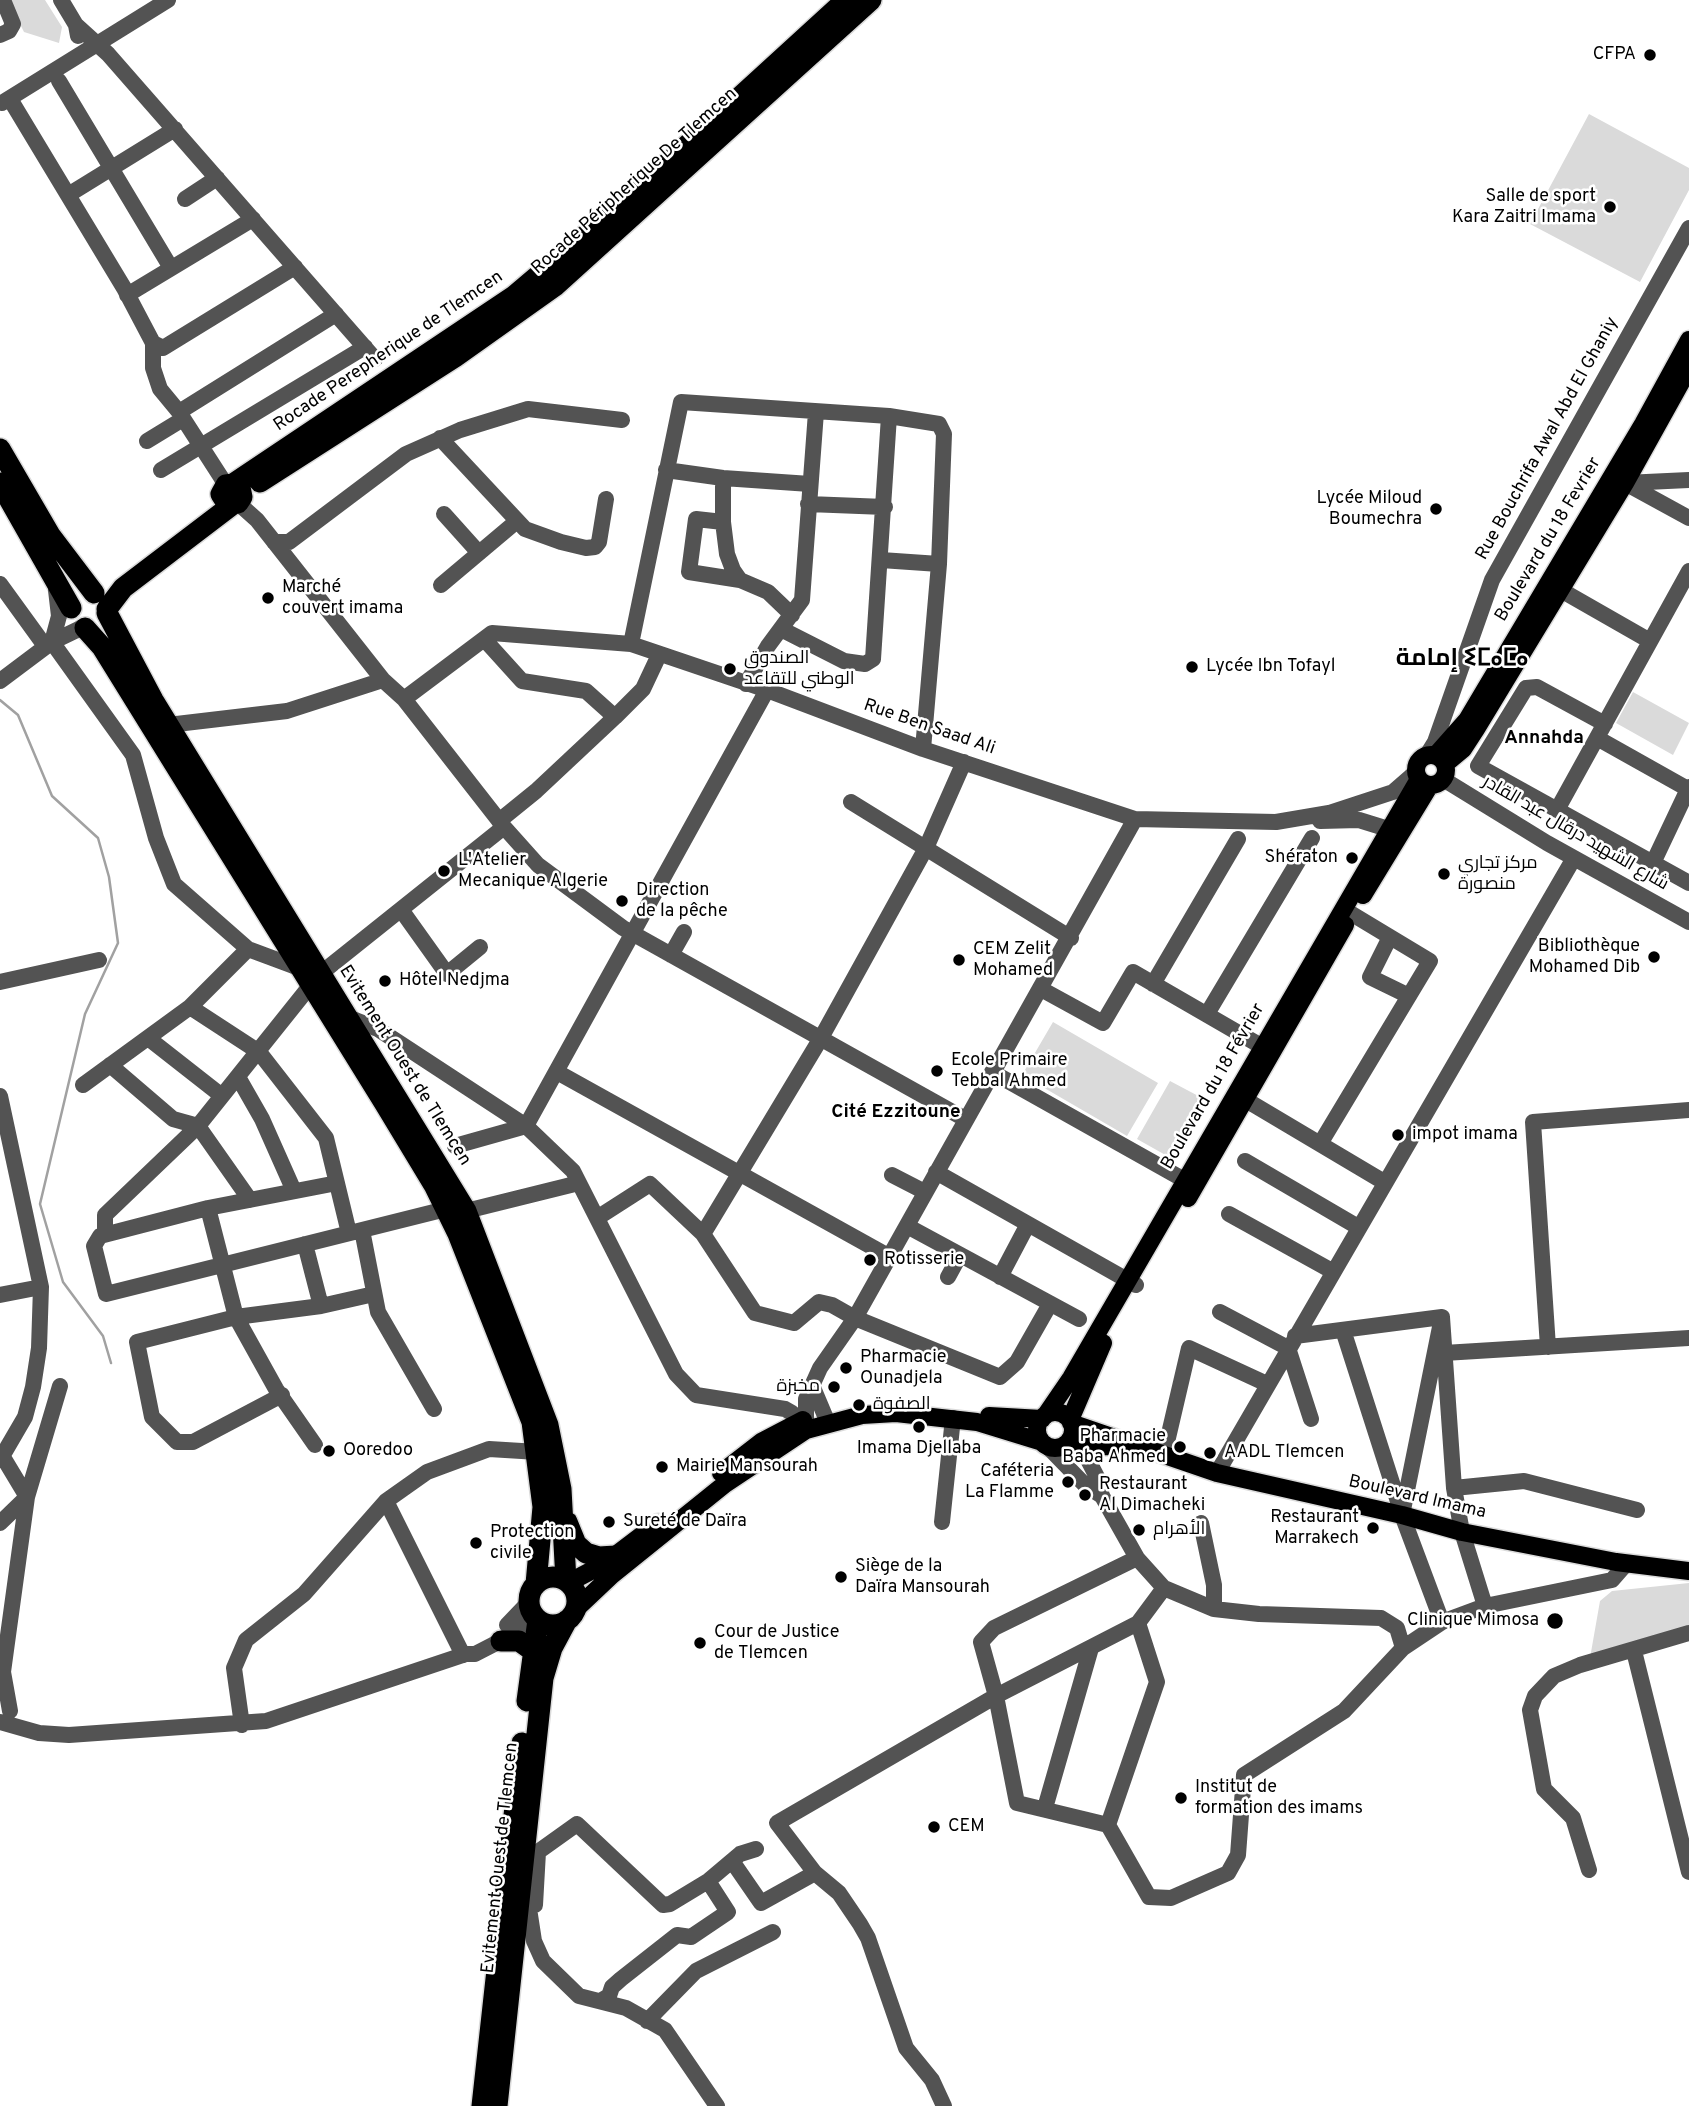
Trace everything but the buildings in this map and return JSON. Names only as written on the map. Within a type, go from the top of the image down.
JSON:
[{"type":"highway","name":"Rocade Perepherique de Tlemcen","points":[[232,495],[514,296],[625,202],[846,0]]},
{"type":"highway","name":"Rocade Péripherique De Tlemcen","points":[[232,495],[258,483],[455,357],[555,286],[871,0]]},
{"type":"highway","name":"Evitement Ouest de Tlemcen","points":[[0,449],[50,535],[101,602],[310,976],[350,1018],[456,1210],[548,1425],[558,1466],[564,1514],[567,1582]]},
{"type":"highway","name":"Evitement Ouest de Tlemcen","points":[[0,483],[78,618],[99,642],[456,1210],[532,1422],[538,1452],[543,1507],[534,1605],[533,1651],[482,2106]]},
{"type":"highway","points":[[101,602],[81,594],[78,618],[97,626],[101,602],[123,588],[232,495]]},
{"type":"highway","points":[[564,1514],[581,1549],[593,1556],[616,1556]]},
{"type":"highway","points":[[548,1578],[567,1582],[576,1595],[571,1615],[558,1625],[534,1605],[548,1578]]},
{"type":"highway","name":"Evitement Ouest de Tlemcen","points":[[497,2106],[530,1861],[544,1678],[552,1648],[571,1615]]},
{"type":"highway","points":[[501,1641],[519,1641],[533,1651]]},
{"type":"main road","name":"Boulevard du 18 Fevrier","points":[[1431,770],[1463,749],[1559,589],[1619,479],[1689,340]]},
{"type":"main road","name":"Boulevard du 18 Fevrier","points":[[1431,770],[1467,720],[1689,368]]},
{"type":"main road","name":"Boulevard du 18 Février","points":[[1190,1183],[1261,1046],[1388,829],[1431,770]]},
{"type":"main road","name":"Boulevard du 18 Février","points":[[1044,1417],[1131,1282],[1190,1183],[1246,1100],[1431,770]]},
{"type":"main road","name":"Boulevard du 18 Février","points":[[1063,1437],[1087,1375],[1131,1282]]},
{"type":"main road","name":"Boulevard Imama","points":[[567,1582],[616,1556],[761,1441],[826,1417],[891,1404],[1044,1417],[1058,1413],[1063,1437]]},
{"type":"main road","name":"Boulevard Imama","points":[[826,1417],[879,1414],[953,1419],[1139,1446],[1217,1473],[1402,1515],[1462,1532],[1626,1563],[1689,1571]]},
{"type":"main road","points":[[1044,1417],[1038,1428],[1063,1437]]},
{"type":"main road","name":"Boulevard Imama","points":[[571,1615],[725,1484],[803,1424]]},
{"type":"street","points":[[0,35],[9,31],[13,24],[3,0]]},
{"type":"street","points":[[61,0],[76,25],[98,44],[370,353],[161,470]]},
{"type":"street","points":[[168,0],[5,102],[68,195],[127,295],[156,349],[156,382],[232,495],[274,542],[383,680],[404,699],[501,824],[538,865],[634,934],[965,1119]]},
{"type":"street","points":[[76,25],[79,56]]},
{"type":"street","points":[[59,81],[171,268]]},
{"type":"street","points":[[68,195],[174,129]]},
{"type":"street","points":[[186,199],[217,178]]},
{"type":"street","points":[[127,295],[253,219]]},
{"type":"street","name":"Rue Bouchrifa Awal Abd El Ghaniy","points":[[1431,770],[1435,741],[1492,580],[1689,228]]},
{"type":"street","points":[[156,349],[295,267]]},
{"type":"street","points":[[147,440],[336,314]]},
{"type":"street","points":[[631,645],[681,402],[889,416],[943,427],[939,564],[923,749]]},
{"type":"street","points":[[274,542],[289,542],[405,454],[510,412],[528,409],[622,420]]},
{"type":"street","points":[[746,684],[802,600],[816,412]]},
{"type":"street","points":[[781,629],[836,658],[860,664],[870,662],[875,653],[889,416]]},
{"type":"street","points":[[440,438],[525,529],[561,542],[586,548],[595,547],[606,499]]},
{"type":"street","points":[[666,470],[723,478],[810,484]]},
{"type":"street","points":[[723,478],[723,522],[727,554],[740,580]]},
{"type":"street","points":[[1619,479],[1689,481]]},
{"type":"street","points":[[1619,479],[1689,518]]},
{"type":"street","points":[[808,504],[885,507]]},
{"type":"street","points":[[444,514],[479,553]]},
{"type":"street","points":[[20,516],[19,524],[57,593],[60,616],[48,644]]},
{"type":"street","points":[[723,522],[696,519],[689,572],[740,580],[768,592],[792,615]]},
{"type":"street","points":[[441,585],[517,521]]},
{"type":"street","points":[[881,560],[939,564]]},
{"type":"street","points":[[1557,810],[1689,571]]},
{"type":"street","points":[[0,584],[133,755],[156,838],[174,884],[248,949],[310,976]]},
{"type":"street","points":[[1559,589],[1650,641]]},
{"type":"street","points":[[0,681],[78,618]]},
{"type":"street","name":"Rue Ben Saad Ali","points":[[484,639],[492,633],[631,645],[767,690],[923,749],[1135,819],[1276,822],[1329,813],[1393,792],[1431,770]]},
{"type":"street","points":[[404,699],[484,639],[522,681],[586,691],[615,718]]},
{"type":"street","points":[[48,644],[88,640],[107,666],[118,674]]},
{"type":"street","points":[[105,1233],[105,1215],[198,1126],[259,1052],[310,976],[402,911],[501,824],[643,689],[659,655]]},
{"type":"street","points":[[168,724],[287,711],[383,680]]},
{"type":"street","points":[[1653,863],[1688,788],[1537,687],[1526,688],[1478,766],[1689,883]]},
{"type":"street","points":[[455,1146],[526,1126],[767,690]]},
{"type":"street","points":[[703,1234],[821,1038],[926,848],[964,762]]},
{"type":"street","name":"شارع الشهيد درقال عبد القادر","points":[[1431,770],[1574,858],[1689,922]]},
{"type":"street","points":[[851,802],[1071,938]]},
{"type":"street","points":[[803,1424],[804,1408],[820,1368],[855,1318],[890,1257],[965,1119],[1071,938],[1135,819]]},
{"type":"street","points":[[1276,822],[1359,820],[1388,829]]},
{"type":"street","points":[[1207,1014],[1312,838]]},
{"type":"street","points":[[1153,984],[1238,839]]},
{"type":"street","points":[[1217,1473],[1574,858]]},
{"type":"street","points":[[402,911],[447,974],[480,947]]},
{"type":"street","points":[[1320,1143],[1430,961],[1352,914]]},
{"type":"street","points":[[671,955],[684,932]]},
{"type":"street","points":[[1390,937],[1370,977],[1409,996]]},
{"type":"street","points":[[83,1085],[190,1007],[248,949]]},
{"type":"street","points":[[0,982],[99,960]]},
{"type":"street","points":[[1041,989],[1103,1023],[1133,972],[1261,1046]]},
{"type":"street","points":[[190,1007],[259,1052],[326,1138],[337,1183],[355,1232],[378,1312],[434,1409]]},
{"type":"street","points":[[350,1018],[378,1030],[526,1126],[573,1171],[676,1374],[696,1395],[785,1409],[803,1424]]},
{"type":"street","points":[[148,1038],[222,1096]]},
{"type":"street","points":[[110,1065],[173,1119],[198,1126],[250,1200]]},
{"type":"street","points":[[557,1072],[890,1257]]},
{"type":"street","points":[[992,1072],[1190,1183]]},
{"type":"street","points":[[238,1077],[262,1119],[295,1191]]},
{"type":"street","points":[[0,1096],[41,1287],[39,1349],[33,1387],[25,1418],[1,1459],[27,1497]]},
{"type":"street","points":[[1246,1100],[1384,1182]]},
{"type":"street","points":[[1548,1347],[1534,1122],[1689,1110]]},
{"type":"street","points":[[1245,1161],[1358,1227]]},
{"type":"street","points":[[936,1172],[1131,1282]]},
{"type":"street","points":[[892,1175],[925,1192]]},
{"type":"street","points":[[337,1183],[208,1208],[105,1233],[93,1246],[106,1294],[355,1232],[579,1183]]},
{"type":"street","points":[[597,1218],[650,1184],[703,1234],[755,1313],[794,1323],[819,1302],[832,1305],[855,1318],[1000,1377],[1017,1362],[1050,1304]]},
{"type":"street","points":[[208,1208],[236,1317],[315,1445]]},
{"type":"street","points":[[1229,1214],[1332,1271]]},
{"type":"street","points":[[1000,1277],[1028,1224]]},
{"type":"street","points":[[907,1226],[1079,1319]]},
{"type":"street","points":[[305,1244],[321,1306]]},
{"type":"street","points":[[948,1277],[960,1255]]},
{"type":"street","points":[[0,1296],[41,1287]]},
{"type":"street","points":[[282,1395],[192,1442],[177,1442],[152,1417],[137,1342],[236,1317],[321,1306],[374,1294]]},
{"type":"street","points":[[1220,1312],[1291,1342],[1343,1330],[1442,1317]]},
{"type":"street","points":[[1442,1317],[1454,1488],[1462,1532],[1485,1606]]},
{"type":"street","points":[[1402,1515],[1442,1317]]},
{"type":"street","points":[[1343,1330],[1402,1515],[1442,1622]]},
{"type":"street","points":[[1444,1353],[1689,1338]]},
{"type":"street","points":[[1291,1342],[1311,1419]]},
{"type":"street","points":[[1164,1455],[1189,1349],[1267,1384]]},
{"type":"street","points":[[812,1385],[826,1417]]},
{"type":"street","points":[[60,1386],[27,1497],[2,1670],[3,1712],[39,1733],[69,1735],[242,1725],[266,1721],[464,1655],[475,1654],[501,1641],[534,1605]]},
{"type":"street","points":[[942,1522],[953,1419]]},
{"type":"street","points":[[1063,1437],[1086,1485],[1102,1496]]},
{"type":"street","points":[[1063,1437],[1098,1479],[1102,1496],[1137,1558],[1164,1588],[1214,1609],[1259,1614],[1381,1618],[1397,1628],[1403,1648]]},
{"type":"street","points":[[242,1725],[234,1668],[246,1640],[304,1594],[386,1501],[427,1472],[489,1449],[538,1452]]},
{"type":"street","points":[[1454,1488],[1524,1481],[1637,1510]]},
{"type":"street","points":[[0,1523],[27,1497]]},
{"type":"street","points":[[386,1501],[464,1655]]},
{"type":"street","points":[[1201,1523],[1214,1585],[1214,1609]]},
{"type":"street","points":[[1137,1558],[994,1628],[981,1642],[996,1696],[1017,1803],[1108,1825],[1149,1897],[1171,1898],[1228,1873],[1238,1855],[1244,1775],[1344,1711],[1403,1648],[1442,1622],[1485,1606],[1612,1580],[1626,1563]]},
{"type":"street","points":[[944,2106],[932,2080],[906,2048],[868,1938],[860,1924],[839,1893],[815,1873],[777,1823],[996,1696],[1138,1623],[1164,1588]]},
{"type":"street","points":[[464,1655],[534,1605]]},
{"type":"street","points":[[1108,1825],[1157,1682],[1138,1623]]},
{"type":"street","points":[[1588,1870],[1573,1818],[1544,1789],[1530,1710],[1535,1696],[1554,1676],[1689,1633]]},
{"type":"street","points":[[1045,1808],[1091,1648]]},
{"type":"street","points":[[1634,1651],[1689,1872]]},
{"type":"street","points":[[530,1861],[577,1824],[663,1905],[670,1904],[708,1881],[732,1861],[756,1849]]},
{"type":"street","points":[[530,1861],[533,1934],[543,1961],[579,1996],[626,2008],[666,2031],[717,2106]]},
{"type":"street","points":[[530,1861],[533,1934]]},
{"type":"street","points":[[732,1861],[761,1903],[815,1873]]},
{"type":"street","points":[[602,2000],[609,1996],[612,1987],[621,1979],[677,1935],[691,1937],[728,1912],[708,1881]]},
{"type":"street","points":[[647,2021],[696,1971],[773,1932]]},
{"type":"shaded area","points":[[8,0],[45,0],[62,27],[59,43],[24,32]]},
{"type":"shaded area","name":"Salle de sport Kara Zaitri Imama","points":[[1589,114],[1689,168],[1689,190],[1640,282],[1530,224]]},
{"type":"shaded area","points":[[1633,692],[1689,723],[1673,755],[1616,723]]},
{"type":"shaded area","points":[[1053,1022],[1158,1083],[1127,1136],[1022,1075]]},
{"type":"shaded area","points":[[1170,1081],[1204,1099],[1169,1157],[1137,1139]]},
{"type":"shaded area","points":[[1689,1583],[1689,1628],[1590,1658],[1600,1601],[1612,1591]]},
{"type":"waterway","points":[[0,700],[18,715],[52,796],[98,838],[109,877],[118,943],[85,1014],[40,1204],[63,1282],[103,1336],[111,1363]]},
{"type":"place","name":"CFPA","points":[[1650,55]]},
{"type":"place","name":"Salle de sport Kara Zaitri Imama","points":[[1610,207]]},
{"type":"place","name":"Lycée Miloud Boumechra","points":[[1436,509]]},
{"type":"place","name":"Marché couvert imama","points":[[268,598]]},
{"type":"place","name":"Lycée Ibn Tofayl","points":[[1192,667]]},
{"type":"place","name":"الصندوق الوطني للتقاعد","points":[[730,669]]},
{"type":"place","name":"Shératon","points":[[1352,858]]},
{"type":"place","name":"L'Atelier Mecanique Algerie","points":[[444,871]]},
{"type":"place","name":"مركز تجاري منصورة","points":[[1444,874]]},
{"type":"place","name":"Direction de la pêche","points":[[622,901]]},
{"type":"place","name":"Bibliothèque Mohamed Dib","points":[[1654,957]]},
{"type":"place","name":"CEM Zelit Mohamed","points":[[959,960]]},
{"type":"place","name":"Hôtel Nedjma","points":[[385,981]]},
{"type":"place","name":"Ecole Primaire Tebbal Ahmed","points":[[937,1071]]},
{"type":"place","name":"impot imama","points":[[1398,1135]]},
{"type":"place","name":"Rotisserie","points":[[870,1260]]},
{"type":"place","name":"Pharmacie Ounadjela","points":[[846,1368]]},
{"type":"place","name":"مخبزة","points":[[834,1387]]},
{"type":"place","name":"الصفوة","points":[[859,1405]]},
{"type":"place","name":"Imama Djellaba","points":[[919,1427]]},
{"type":"place","name":"Pharmacie Baba Ahmed","points":[[1180,1447]]},
{"type":"place","name":"Ooredoo","points":[[329,1451]]},
{"type":"place","name":"AADL Tlemcen","points":[[1210,1453]]},
{"type":"place","name":"Mairie Mansourah","points":[[662,1467]]},
{"type":"place","name":"Caféteria La Flamme","points":[[1068,1482]]},
{"type":"place","name":"Restaurant Al Dimacheki","points":[[1085,1495]]},
{"type":"place","name":"Sureté de Daïra","points":[[609,1522]]},
{"type":"place","name":"Restaurant Marrakech","points":[[1373,1528]]},
{"type":"place","name":"الأهرام","points":[[1139,1530]]},
{"type":"place","name":"Protection civile","points":[[476,1543]]},
{"type":"place","name":"Siège de la Daïra Mansourah","points":[[841,1577]]},
{"type":"place","name":"Clinique Mimosa","points":[[1555,1621]]},
{"type":"place","name":"Cour de Justice de Tlemcen","points":[[700,1643]]},
{"type":"place","name":"Institut de formation des imams","points":[[1181,1798]]},
{"type":"place","name":"CEM","points":[[934,1827]]},
{"type":"district","name":"إمامة ⵉⵎⴰⵎⴰ","points":[[1462,660]]},
{"type":"district","name":"Annahda","points":[[1544,739]]},
{"type":"district","name":"Cité Ezzitoune","points":[[896,1113]]}]
